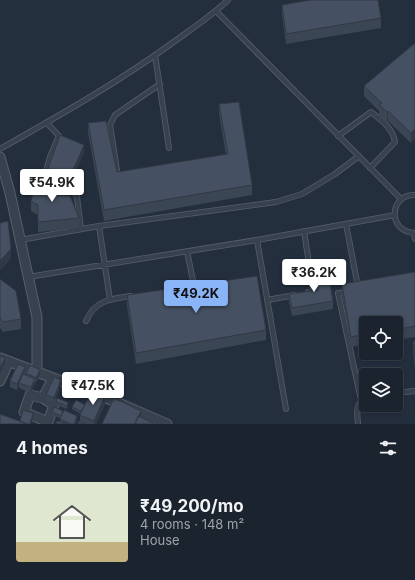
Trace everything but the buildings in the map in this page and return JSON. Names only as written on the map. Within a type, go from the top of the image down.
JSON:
[{"type":"street","points":[[0,157],[37,317],[37,372]]},
{"type":"street","points":[[0,381],[4,360],[114,401],[167,424]]},
{"type":"street","points":[[43,398],[53,378]]},
{"type":"lane","points":[[0,149],[90,98],[156,55],[216,11],[228,0]]},
{"type":"lane","points":[[216,11],[401,199]]},
{"type":"lane","points":[[156,55],[169,148]]},
{"type":"lane","points":[[118,180],[110,125],[115,115],[160,84]]},
{"type":"lane","points":[[338,136],[371,112],[386,124],[394,137],[395,142],[370,168]]},
{"type":"lane","points":[[47,122],[59,136],[50,157],[44,178],[46,181],[74,192],[77,197],[81,230]]},
{"type":"lane","points":[[20,240],[99,226],[276,202],[302,194],[335,174],[359,156]]},
{"type":"lane","points":[[415,195],[410,195],[401,199],[394,209],[395,221],[402,230],[414,233],[415,239]]},
{"type":"lane","points":[[28,277],[257,240],[395,215]]},
{"type":"lane","points":[[346,224],[358,290]]},
{"type":"lane","points":[[99,226],[106,264],[110,300]]},
{"type":"lane","points":[[267,300],[306,293],[313,290],[304,231]]},
{"type":"lane","points":[[257,240],[286,409]]},
{"type":"lane","points":[[187,251],[194,286]]},
{"type":"lane","points":[[186,287],[201,285]]},
{"type":"lane","points":[[359,391],[338,293],[365,289]]},
{"type":"lane","points":[[86,321],[90,312],[96,306],[110,300],[133,296]]},
{"type":"lane","points":[[403,392],[415,391]]},
{"type":"lane","points":[[358,424],[359,403]]}]
